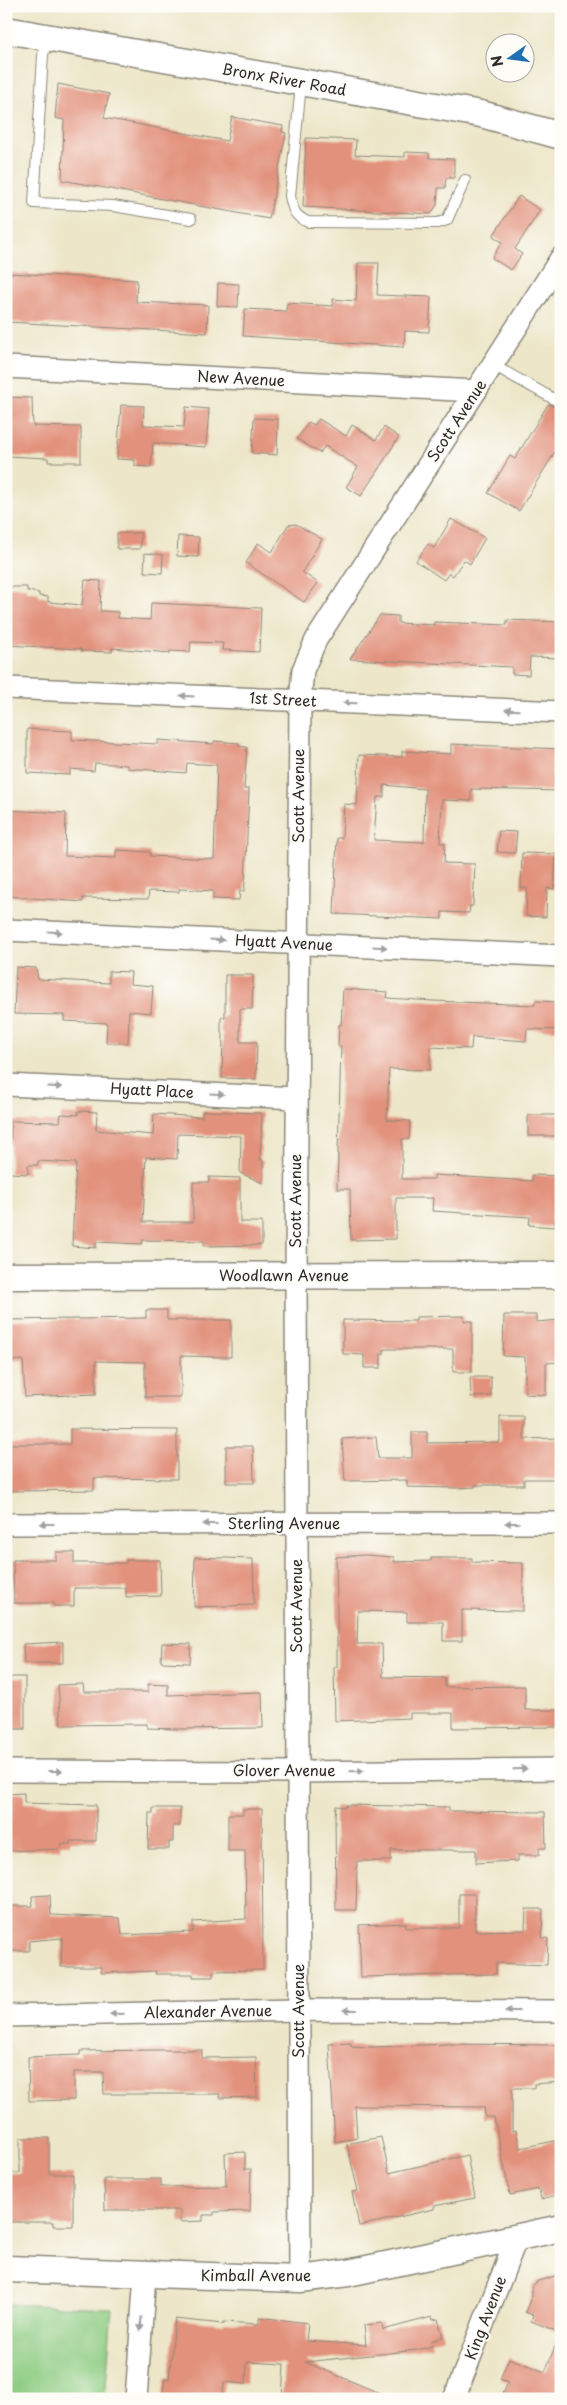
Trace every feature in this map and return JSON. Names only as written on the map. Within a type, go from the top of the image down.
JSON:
[{"type":"street","name":"Bronx River Road","points":[[6,30],[301,84],[481,114],[561,136]]},
{"type":"street","name":"Scott Avenue","points":[[300,2279],[296,1276],[300,701],[302,670],[316,640],[561,258]]},
{"type":"street","name":"New Avenue","points":[[6,367],[476,391]]},
{"type":"street","name":"1st Street","points":[[6,688],[561,712]]},
{"type":"street","name":"Hyatt Avenue","points":[[6,930],[561,956]]},
{"type":"street","name":"Hyatt Place","points":[[6,1085],[297,1098]]},
{"type":"street","name":"Woodlawn Avenue","points":[[6,1276],[561,1275]]},
{"type":"street","name":"Sterling Avenue","points":[[6,1524],[561,1523]]},
{"type":"street","name":"Glover Avenue","points":[[6,1771],[298,1772],[561,1769]]},
{"type":"street","name":"Alexander Avenue","points":[[6,2016],[299,2010],[561,2011]]},
{"type":"street","name":"Kimball Avenue","points":[[6,2269],[300,2279],[348,2273],[561,2228]]},
{"type":"street","name":"King Avenue","points":[[454,2399],[517,2238]]},
{"type":"street","points":[[136,2399],[145,2275]]},
{"type":"lane","points":[[47,38],[43,55],[34,203],[113,206],[191,219]]},
{"type":"lane","points":[[301,84],[290,196],[293,212],[298,218],[308,222],[438,224],[447,220],[465,180]]},
{"type":"lane","points":[[494,365],[561,403]]},
{"type":"green space","points":[[6,2304],[112,2308],[105,2399],[6,2399]]},
{"type":"building","points":[[58,84],[109,94],[104,118],[227,141],[232,117],[283,126],[282,132],[286,133],[269,219],[62,180],[64,120],[55,118]]},
{"type":"building","points":[[306,138],[356,140],[355,155],[405,157],[405,152],[429,153],[429,158],[454,159],[454,178],[446,178],[445,188],[438,188],[437,205],[431,214],[303,207]]},
{"type":"building","points":[[519,196],[540,210],[515,249],[522,254],[511,270],[492,258],[502,242],[493,236]]},
{"type":"building","points":[[358,263],[379,263],[377,295],[431,297],[429,332],[405,331],[404,347],[243,336],[245,309],[286,311],[287,303],[333,306],[333,299],[356,301]]},
{"type":"building","points":[[9,273],[137,280],[136,302],[208,305],[207,333],[7,322]]},
{"type":"building","points":[[218,283],[239,284],[238,307],[217,306]]},
{"type":"building","points":[[6,397],[32,398],[33,426],[81,427],[81,462],[48,462],[48,458],[6,456]]},
{"type":"building","points":[[548,404],[561,410],[561,453],[556,450],[519,511],[488,493],[510,456],[515,459]]},
{"type":"building","points":[[121,405],[144,406],[143,425],[184,427],[186,407],[209,409],[206,447],[153,443],[151,467],[135,466],[135,460],[117,459]]},
{"type":"building","points":[[254,418],[278,419],[277,455],[252,453]]},
{"type":"building","points":[[319,419],[346,436],[352,425],[376,440],[384,427],[399,437],[361,496],[346,487],[358,467],[325,446],[320,453],[297,439],[309,422],[314,425]]},
{"type":"building","points":[[451,519],[485,538],[470,564],[464,560],[453,576],[449,573],[444,580],[416,561],[428,544],[434,548]]},
{"type":"building","points":[[296,524],[322,539],[302,572],[318,583],[304,602],[246,563],[258,543],[272,552],[288,525]]},
{"type":"building","points":[[117,533],[141,533],[140,549],[117,549]]},
{"type":"building","points":[[178,536],[199,537],[198,557],[177,556]]},
{"type":"building","points":[[145,553],[163,555],[162,573],[144,572]]},
{"type":"building","points":[[85,580],[101,581],[100,611],[118,612],[118,618],[150,620],[151,603],[261,608],[259,652],[222,650],[223,643],[191,642],[190,652],[170,651],[170,653],[112,648],[112,652],[81,651],[81,649],[6,645],[7,587],[27,587],[27,591],[39,593],[39,596],[48,597],[48,602],[82,605]]},
{"type":"building","points":[[380,615],[398,616],[398,623],[434,625],[434,622],[507,625],[507,620],[561,622],[561,658],[530,657],[529,675],[512,674],[512,667],[350,659]]},
{"type":"building","points":[[27,729],[72,731],[72,740],[158,744],[158,740],[214,744],[214,741],[239,743],[239,746],[247,747],[244,789],[249,789],[245,883],[244,891],[240,891],[239,900],[213,899],[213,891],[179,889],[179,892],[149,891],[148,899],[83,898],[83,902],[6,896],[6,810],[66,813],[65,856],[116,858],[116,850],[150,852],[150,856],[214,859],[217,765],[187,763],[186,773],[127,768],[127,765],[95,763],[94,771],[70,769],[70,775],[27,773]]},
{"type":"building","points":[[451,744],[561,749],[561,791],[471,789],[471,801],[442,800],[440,843],[445,843],[444,863],[475,864],[473,906],[470,906],[469,913],[442,912],[442,919],[334,914],[337,838],[342,838],[344,804],[357,805],[359,755],[402,757],[402,751],[451,754]],"holes":[[[384,785],[425,789],[424,842],[374,840],[377,797],[384,797]]]},
{"type":"building","points":[[499,831],[517,832],[515,853],[497,852]]},
{"type":"building","points":[[522,853],[556,854],[554,889],[547,888],[546,917],[526,916],[527,888],[521,888]]},
{"type":"building","points":[[16,967],[36,968],[38,979],[109,983],[109,971],[131,972],[130,984],[153,986],[151,1013],[129,1011],[128,1043],[106,1043],[107,1023],[64,1021],[64,1015],[14,1014]]},
{"type":"building","points":[[225,975],[253,975],[252,1009],[240,1009],[240,1042],[257,1042],[256,1079],[222,1078],[223,1033],[221,1033],[221,1017],[225,1017]]},
{"type":"building","points":[[343,989],[388,992],[387,998],[433,1001],[535,1005],[535,1001],[561,1002],[561,1030],[527,1029],[526,1041],[472,1037],[471,1049],[430,1047],[430,1070],[389,1069],[387,1120],[410,1121],[409,1139],[402,1139],[402,1179],[434,1179],[434,1175],[532,1181],[532,1175],[561,1176],[561,1220],[555,1220],[555,1227],[529,1225],[530,1217],[432,1211],[433,1198],[396,1198],[396,1239],[351,1240],[350,1189],[337,1189],[341,1046],[338,1046]]},
{"type":"building","points":[[78,1111],[97,1112],[96,1130],[153,1135],[154,1114],[202,1117],[202,1111],[262,1113],[260,1160],[263,1160],[263,1183],[240,1173],[241,1136],[178,1134],[177,1159],[146,1157],[143,1222],[193,1222],[193,1182],[209,1182],[209,1177],[240,1178],[240,1222],[262,1222],[262,1245],[204,1246],[204,1241],[142,1240],[142,1244],[96,1242],[96,1248],[72,1246],[76,1163],[38,1161],[38,1165],[28,1165],[28,1174],[10,1173],[11,1121],[60,1122],[61,1114],[78,1115]]},
{"type":"building","points":[[528,1115],[561,1115],[561,1136],[528,1136]]},
{"type":"building","points":[[146,1310],[167,1310],[167,1320],[231,1320],[231,1357],[181,1356],[181,1397],[145,1397],[145,1362],[96,1361],[96,1394],[25,1397],[23,1360],[7,1361],[6,1320],[146,1318]]},
{"type":"building","points":[[504,1315],[536,1315],[536,1322],[561,1320],[561,1362],[546,1363],[546,1395],[525,1394],[525,1357],[503,1356]]},
{"type":"building","points":[[464,1316],[464,1321],[472,1321],[472,1372],[453,1372],[453,1349],[384,1349],[384,1354],[381,1354],[381,1368],[364,1368],[364,1355],[343,1354],[343,1320],[416,1321],[416,1317]]},
{"type":"building","points":[[470,1377],[491,1377],[491,1396],[471,1397]]},
{"type":"building","points":[[500,1417],[524,1417],[524,1439],[561,1438],[561,1479],[524,1479],[524,1485],[475,1485],[475,1487],[458,1488],[407,1487],[407,1480],[345,1481],[342,1439],[376,1437],[378,1458],[412,1458],[412,1432],[427,1432],[427,1443],[500,1442]]},
{"type":"building","points":[[70,1429],[177,1430],[177,1479],[94,1478],[94,1490],[10,1491],[10,1488],[8,1488],[6,1444],[70,1444]]},
{"type":"building","points":[[226,1446],[253,1446],[254,1483],[226,1483]]},
{"type":"building","points":[[56,1552],[74,1552],[74,1563],[126,1563],[126,1560],[160,1560],[161,1596],[126,1597],[126,1588],[74,1588],[74,1606],[54,1606],[54,1603],[14,1603],[13,1560],[56,1560]]},
{"type":"building","points":[[365,1555],[394,1557],[394,1562],[431,1561],[431,1558],[472,1558],[472,1562],[523,1563],[523,1611],[462,1610],[462,1641],[443,1641],[443,1622],[407,1622],[407,1612],[358,1611],[357,1644],[382,1644],[383,1677],[445,1678],[445,1687],[525,1686],[525,1710],[561,1710],[561,1727],[453,1728],[453,1713],[410,1713],[410,1718],[335,1721],[334,1667],[337,1667],[336,1557]]},
{"type":"building","points":[[195,1557],[253,1559],[254,1605],[194,1607]]},
{"type":"building","points":[[63,1642],[63,1663],[24,1663],[23,1644]]},
{"type":"building","points":[[162,1643],[191,1644],[190,1663],[161,1662]]},
{"type":"building","points":[[6,1677],[25,1677],[25,1729],[6,1729]]},
{"type":"building","points":[[83,1684],[84,1692],[148,1692],[148,1684],[168,1685],[168,1695],[262,1692],[263,1728],[175,1729],[147,1728],[147,1724],[61,1725],[58,1685]]},
{"type":"building","points":[[24,1793],[24,1803],[96,1805],[96,1841],[70,1841],[70,1844],[61,1844],[61,1849],[6,1851],[6,1794]]},
{"type":"building","points":[[346,1805],[449,1807],[449,1811],[545,1812],[546,1848],[539,1848],[539,1855],[518,1855],[518,1861],[476,1863],[476,1850],[391,1850],[391,1861],[357,1861],[356,1910],[336,1910],[335,1815],[336,1806],[346,1807]]},
{"type":"building","points":[[153,1808],[180,1808],[180,1826],[173,1826],[173,1842],[169,1842],[169,1849],[148,1849],[149,1813],[153,1813]]},
{"type":"building","points":[[243,1809],[262,1809],[263,1970],[213,1971],[213,1977],[193,1977],[193,1974],[155,1974],[156,1971],[101,1973],[101,1967],[61,1967],[62,1938],[29,1941],[29,1951],[6,1951],[6,1906],[33,1906],[32,1896],[50,1895],[51,1915],[120,1918],[122,1935],[193,1932],[193,1922],[246,1919],[245,1851],[228,1851],[228,1814],[243,1814]]},
{"type":"building","points":[[459,1894],[475,1894],[475,1931],[525,1930],[526,1909],[543,1909],[542,1938],[548,1938],[547,1965],[496,1963],[496,1974],[361,1977],[359,1925],[406,1923],[406,1928],[459,1928]]},
{"type":"building","points":[[351,2043],[351,2046],[372,2047],[447,2044],[561,2045],[561,2082],[534,2084],[534,2088],[512,2088],[512,2131],[516,2130],[520,2148],[559,2140],[561,2194],[541,2199],[539,2189],[510,2195],[494,2117],[485,2117],[484,2107],[355,2106],[357,2138],[335,2142],[329,2044]]},
{"type":"building","points":[[202,2050],[202,2058],[256,2057],[257,2097],[220,2098],[220,2094],[104,2094],[103,2072],[74,2072],[74,2100],[29,2101],[28,2057],[80,2055],[80,2051]]},
{"type":"building","points":[[381,2137],[389,2173],[467,2155],[475,2198],[434,2206],[434,2209],[359,2226],[352,2192],[358,2191],[347,2144]]},
{"type":"building","points":[[20,2138],[49,2138],[49,2174],[73,2174],[73,2226],[53,2226],[53,2222],[6,2222],[6,2178],[7,2173],[20,2173]]},
{"type":"building","points":[[245,2152],[245,2169],[251,2169],[250,2211],[214,2212],[214,2215],[203,2215],[203,2221],[180,2222],[180,2210],[105,2210],[104,2179],[161,2179],[161,2187],[226,2186],[225,2153]]},
{"type":"building","points":[[561,2274],[561,2333],[531,2321],[533,2315],[525,2312],[532,2295],[532,2286],[538,2281]]},
{"type":"building","points":[[259,2317],[308,2323],[306,2341],[366,2345],[364,2325],[382,2323],[383,2330],[432,2317],[433,2320],[438,2319],[443,2337],[431,2341],[432,2346],[417,2350],[305,2362],[394,2399],[282,2399],[284,2364],[247,2362],[246,2384],[224,2382],[222,2399],[162,2399],[165,2378],[169,2379],[175,2319],[223,2324],[223,2322],[259,2324]]},
{"type":"building","points":[[559,2336],[561,2387],[556,2399],[501,2399],[508,2382],[500,2379],[509,2358],[545,2372]]}]
